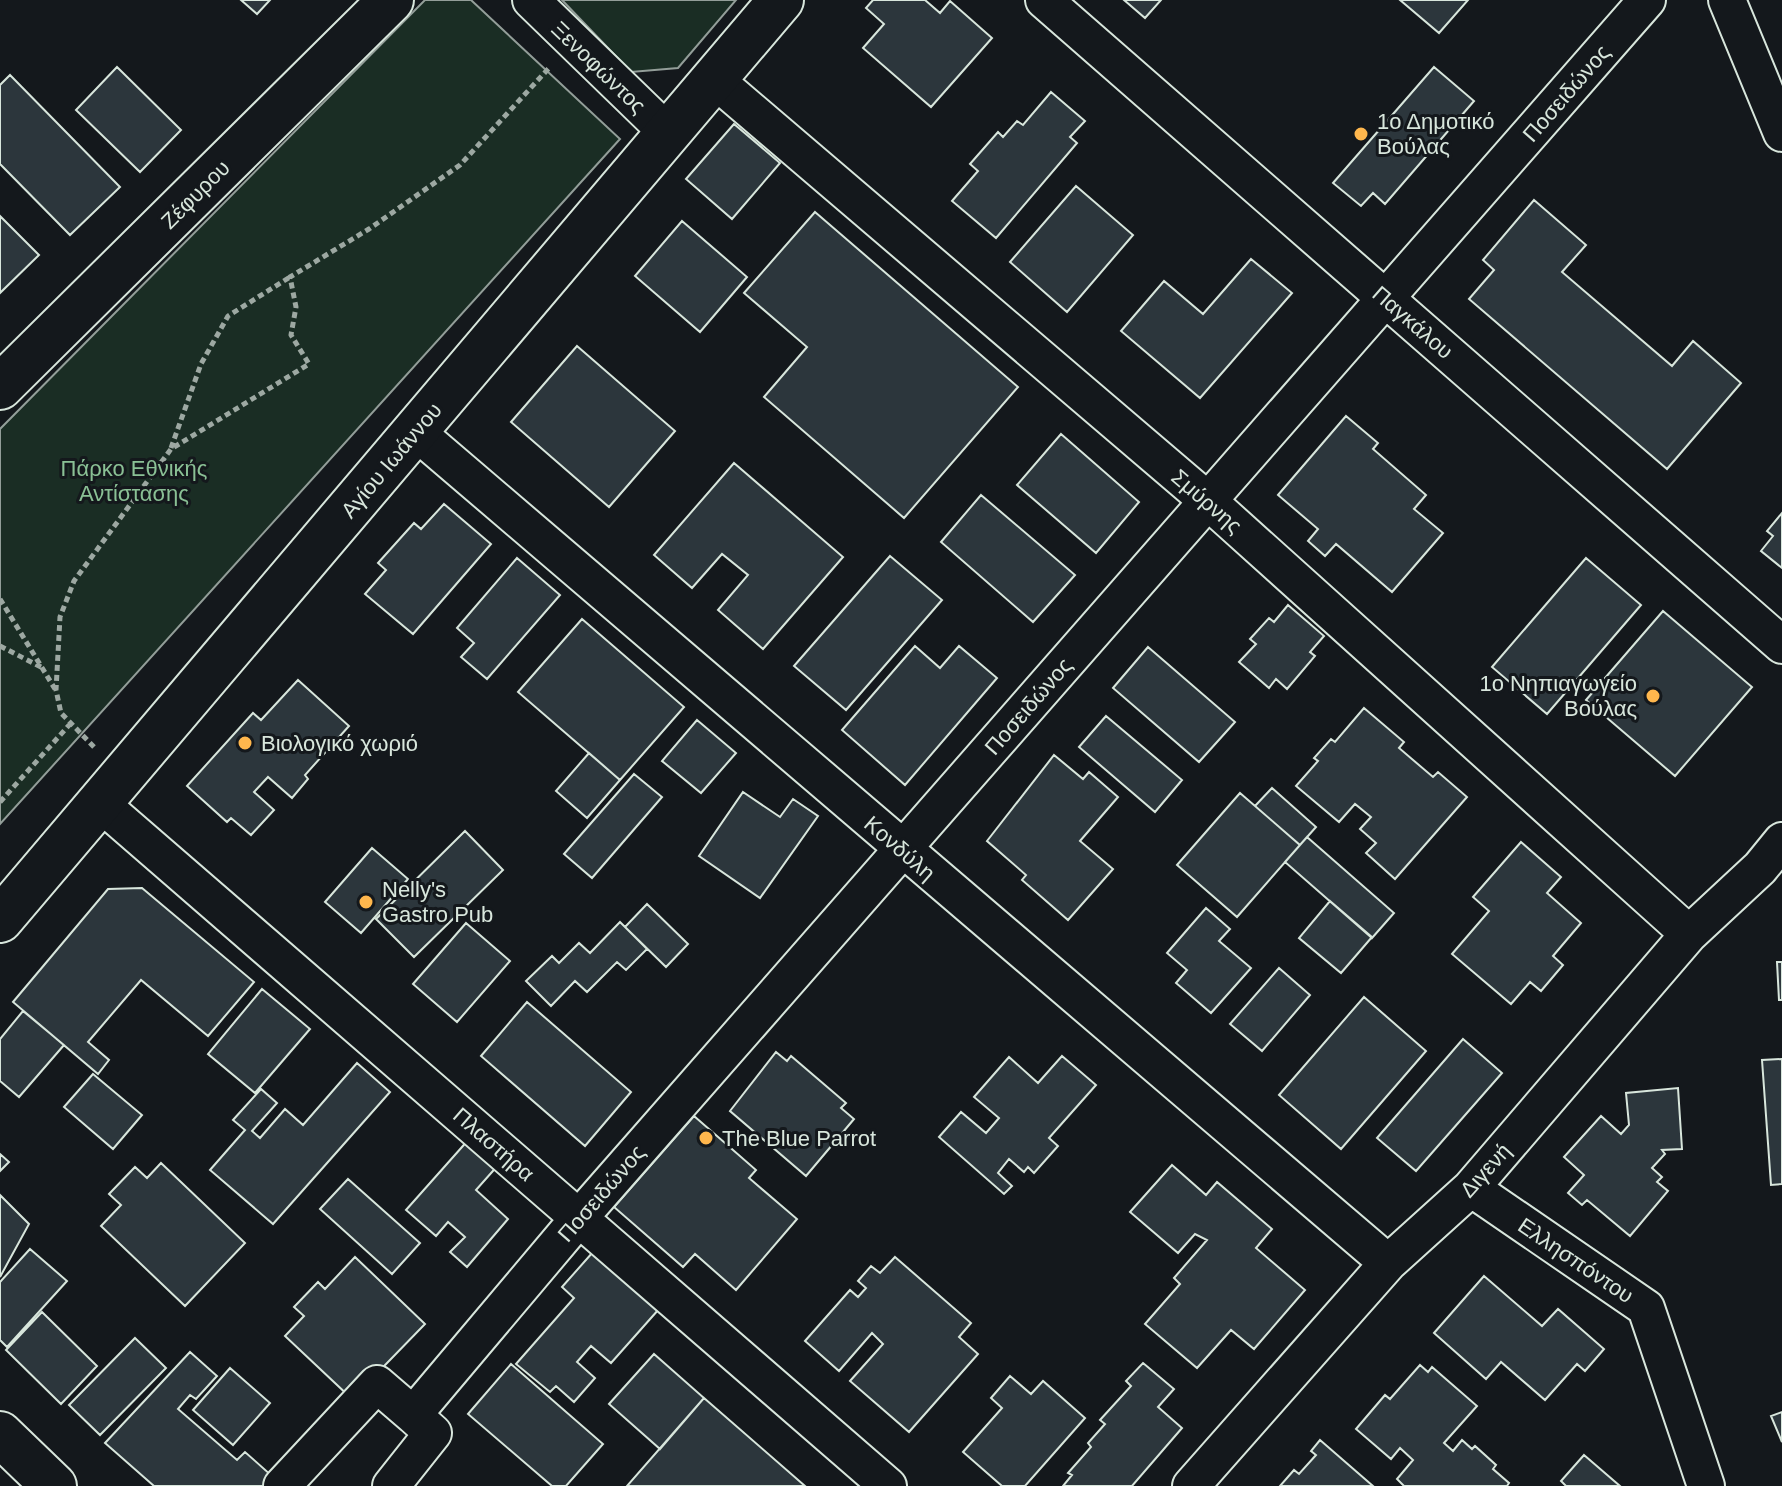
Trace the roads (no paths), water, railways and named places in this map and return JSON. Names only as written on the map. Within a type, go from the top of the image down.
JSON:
[{"type":"street","name":"Ζέφυρου","points":[[0,387],[391,0]]},
{"type":"street","name":"Ξενοφώντος","points":[[531,0],[668,133]]},
{"type":"street","name":"Αγίου Ιωάννου","points":[[0,920],[781,0]]},
{"type":"street","name":"Παγκάλου","points":[[1044,0],[1782,645]]},
{"type":"street","name":"Ποσειδώνος","points":[[413,1415],[579,1218],[1647,0]]},
{"type":"street","points":[[1727,0],[1782,133]]},
{"type":"street","name":"Σμύρνης","points":[[714,79],[1208,501],[1689,934]]},
{"type":"street","name":"Κονδύλη","points":[[415,431],[1388,1263]]},
{"type":"street","name":"Πλαστήρα","points":[[111,790],[579,1218],[888,1486]]},
{"type":"street","name":"Διγενή","points":[[1191,1486],[1388,1263],[1471,1188],[1689,934],[1775,858]]},
{"type":"street","name":"Ελλησπόντου","points":[[1471,1188],[1646,1308],[1706,1486]]},
{"type":"street","points":[[282,1486],[377,1384],[433,1433],[391,1486]]},
{"type":"street","points":[[0,1434],[54,1486]]},
{"type":"place","name":"1ο Δημοτικό Βούλας","points":[[1361,134]]},
{"type":"place","name":"1ο Νηπιαγωγείο Βούλας","points":[[1653,696]]},
{"type":"place","name":"Βιολογικό χωριό","points":[[245,743]]},
{"type":"place","name":"Nelly's Gastro Pub","points":[[366,902]]},
{"type":"place","name":"The Blue Parrot","points":[[706,1138]]},
{"type":"park label","name":"Πάρκο Εθνικής Αντίστασης","points":[[134,480]]}]
